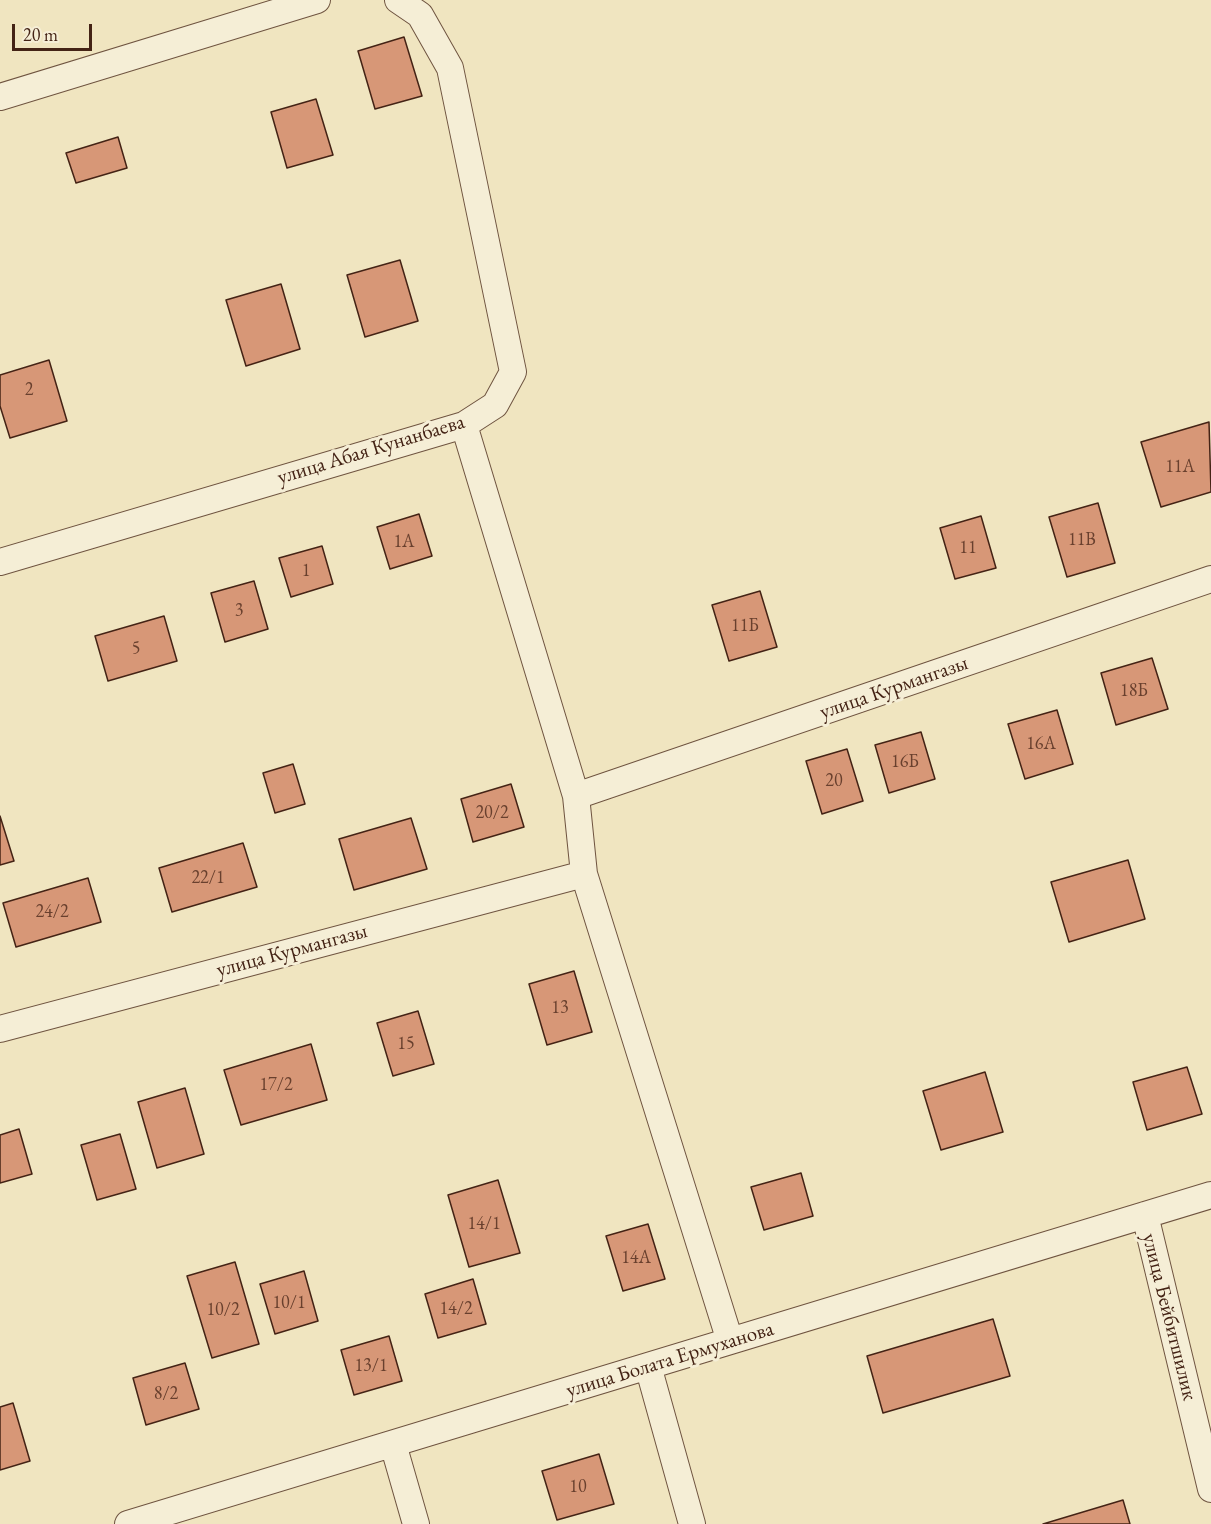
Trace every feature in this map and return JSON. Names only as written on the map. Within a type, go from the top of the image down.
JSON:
[{"type":"street","points":[[0,97],[317,0]]},
{"type":"street","name":"улица Абая Кунанбаева","points":[[0,562],[464,425],[495,405],[513,372],[450,68],[420,15],[398,0]]},
{"type":"street","points":[[464,425],[576,796],[584,874],[730,1341]]},
{"type":"street","name":"улица Курмангазы","points":[[576,796],[1211,579]]},
{"type":"street","name":"улица Курмангазы","points":[[0,1029],[584,874]]},
{"type":"street","name":"улица Болата Ермуханова","points":[[130,1524],[1211,1195]]},
{"type":"street","name":"улица Бейбитшилик","points":[[1145,1215],[1211,1489]]},
{"type":"street","points":[[648,1366],[692,1524]]},
{"type":"street","points":[[393,1444],[416,1524]]},
{"type":"building","points":[[404,37],[422,96],[375,109],[358,51]]},
{"type":"building","points":[[316,99],[333,155],[287,168],[271,112]]},
{"type":"building","points":[[118,137],[127,168],[76,183],[66,153]]},
{"type":"building","points":[[400,260],[418,321],[365,337],[347,275]]},
{"type":"building","points":[[281,284],[300,349],[246,366],[226,300]]},
{"type":"building","points":[[49,360],[67,421],[10,438],[0,406],[0,375]]},
{"type":"building","points":[[1209,422],[1211,492],[1161,507],[1141,442]]},
{"type":"building","points":[[1098,503],[1115,563],[1067,577],[1049,517]]},
{"type":"building","points":[[419,514],[432,556],[390,569],[377,527]]},
{"type":"building","points":[[981,516],[996,568],[955,579],[940,528]]},
{"type":"building","points":[[322,546],[333,584],[291,597],[279,558]]},
{"type":"building","points":[[254,581],[268,629],[225,642],[211,593]]},
{"type":"building","points":[[760,591],[777,647],[729,661],[712,605]]},
{"type":"building","points":[[164,616],[177,661],[108,681],[95,636]]},
{"type":"building","points":[[1152,658],[1168,709],[1116,725],[1101,673]]},
{"type":"building","points":[[1057,710],[1073,764],[1025,779],[1008,724]]},
{"type":"building","points":[[921,732],[935,779],[889,793],[875,745]]},
{"type":"building","points":[[847,749],[863,801],[822,814],[806,761]]},
{"type":"building","points":[[293,764],[305,804],[275,813],[263,773]]},
{"type":"building","points":[[511,784],[524,827],[473,842],[461,799]]},
{"type":"building","points":[[0,816],[14,861],[0,865]]},
{"type":"building","points":[[411,818],[427,869],[354,890],[339,839]]},
{"type":"building","points":[[243,843],[257,887],[172,912],[159,868]]},
{"type":"building","points":[[1128,860],[1145,919],[1069,942],[1051,882]]},
{"type":"building","points":[[88,878],[101,922],[16,947],[3,903]]},
{"type":"building","points":[[574,971],[592,1032],[547,1045],[529,984]]},
{"type":"building","points":[[418,1011],[434,1064],[393,1076],[377,1023]]},
{"type":"building","points":[[311,1044],[327,1100],[241,1125],[224,1070]]},
{"type":"building","points":[[1187,1067],[1202,1114],[1147,1130],[1133,1082]]},
{"type":"building","points":[[985,1072],[1003,1132],[941,1150],[923,1091]]},
{"type":"building","points":[[185,1088],[204,1154],[157,1168],[138,1102]]},
{"type":"building","points":[[19,1129],[32,1174],[0,1183],[0,1135]]},
{"type":"building","points":[[120,1134],[136,1189],[97,1200],[81,1145]]},
{"type":"building","points":[[801,1173],[813,1216],[764,1230],[751,1187]]},
{"type":"building","points":[[498,1180],[520,1253],[469,1267],[448,1195]]},
{"type":"building","points":[[648,1224],[665,1279],[623,1291],[606,1236]]},
{"type":"building","points":[[235,1262],[259,1344],[212,1358],[187,1276]]},
{"type":"building","points":[[304,1271],[318,1321],[275,1334],[260,1284]]},
{"type":"building","points":[[473,1279],[486,1324],[438,1338],[425,1294]]},
{"type":"building","points":[[993,1319],[1010,1376],[883,1413],[867,1356]]},
{"type":"building","points":[[389,1336],[402,1381],[354,1395],[341,1350]]},
{"type":"building","points":[[185,1363],[199,1409],[146,1425],[133,1378]]},
{"type":"building","points":[[13,1403],[30,1461],[0,1470],[0,1407]]},
{"type":"building","points":[[599,1454],[614,1504],[557,1520],[542,1471]]},
{"type":"building","points":[[1123,1500],[1130,1524],[1043,1524]]}]
